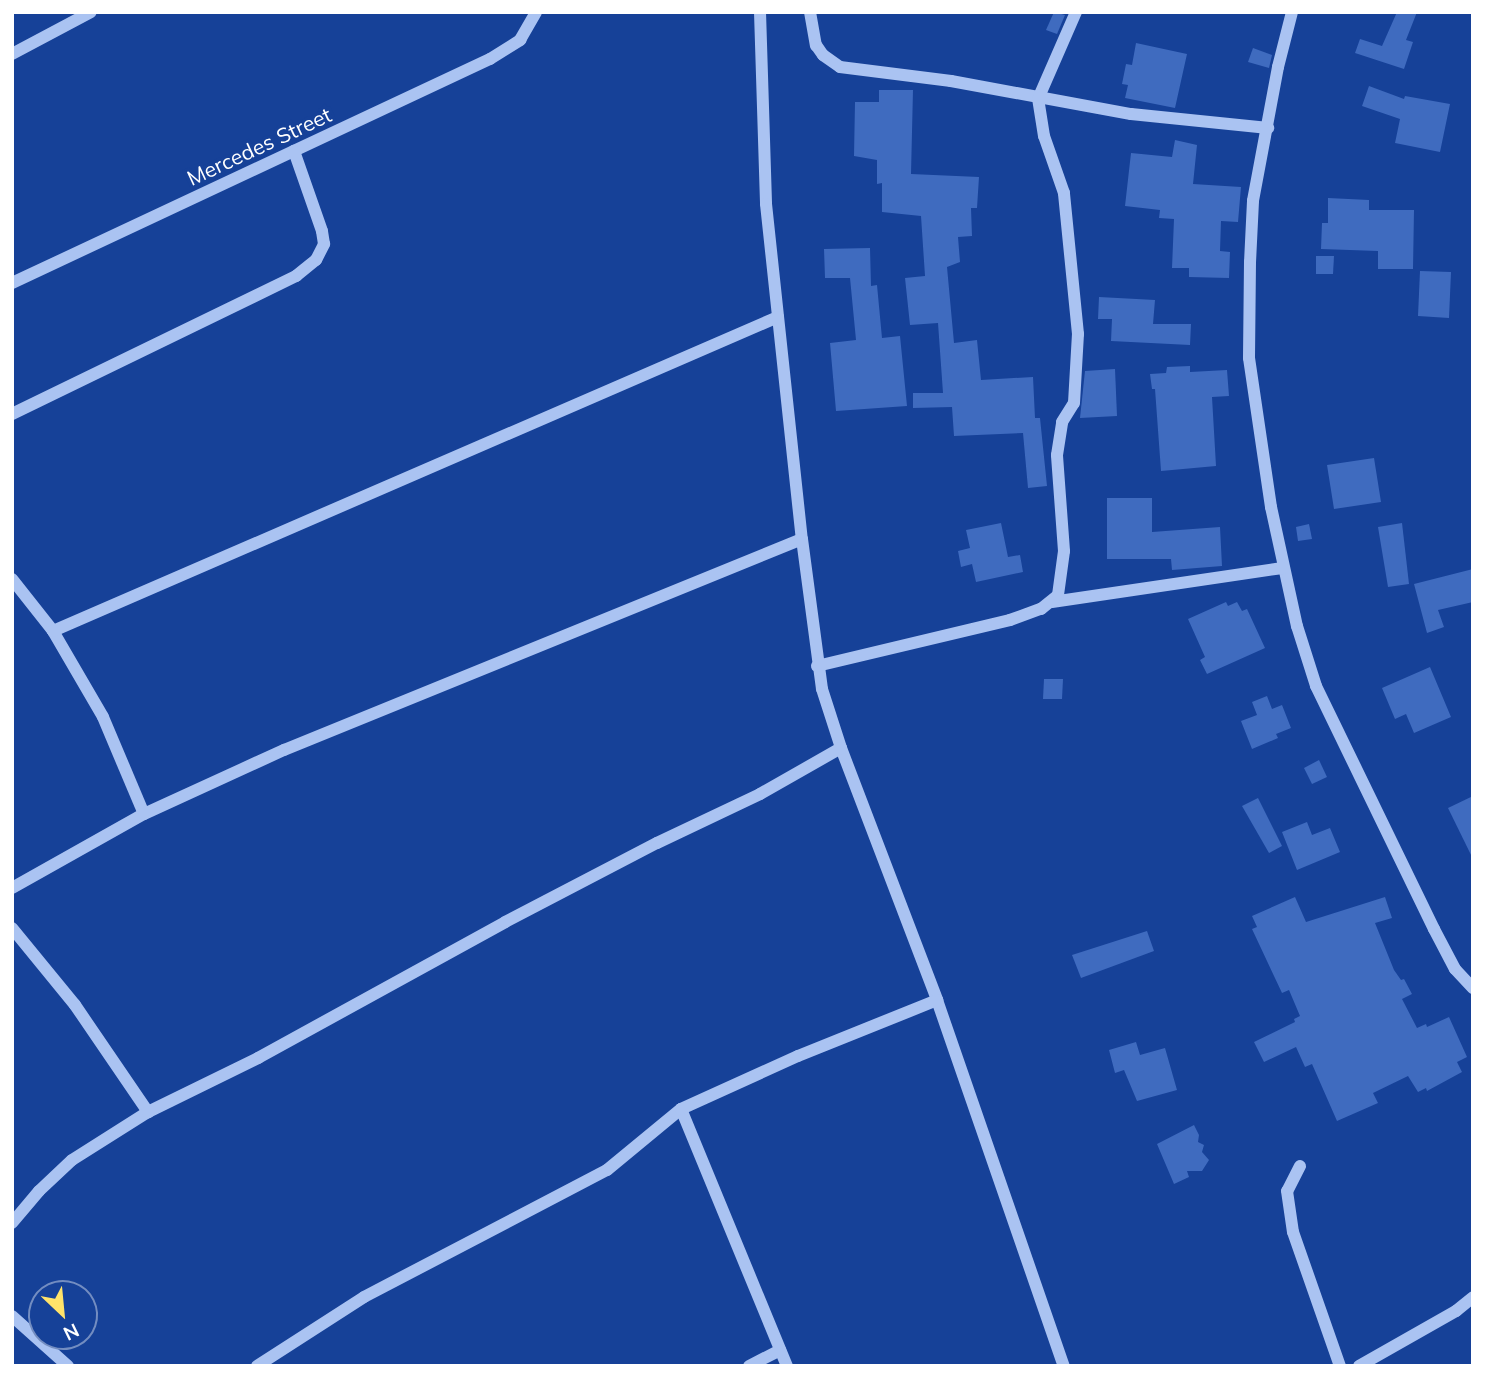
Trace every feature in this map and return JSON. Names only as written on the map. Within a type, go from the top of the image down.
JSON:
[{"type":"street","points":[[12,54],[92,12]]},
{"type":"street","name":"Mercedes Street","points":[[12,284],[490,60],[520,40],[536,12]]},
{"type":"street","points":[[760,12],[766,204],[817,666],[841,748],[937,1000],[1064,1366]]},
{"type":"street","points":[[810,12],[816,45],[823,55],[840,67],[951,81],[1131,114],[1268,128]]},
{"type":"street","points":[[1052,602],[1062,585],[1064,551],[1057,455],[1062,422],[1074,403],[1078,334],[1063,193],[1044,136],[1038,99],[1076,12]]},
{"type":"street","points":[[1292,12],[1278,66],[1254,201],[1249,359],[1283,568],[1316,686],[1340,741],[1450,959],[1473,988]]},
{"type":"street","points":[[12,414],[296,276],[316,260],[324,244],[322,231],[294,151]]},
{"type":"street","points":[[53,631],[778,317]]},
{"type":"street","points":[[12,888],[144,814],[284,750],[802,539]]},
{"type":"street","points":[[817,666],[997,624],[1052,602],[1283,568]]},
{"type":"street","points":[[12,579],[53,631],[103,717],[144,814]]},
{"type":"street","points":[[12,1223],[39,1191],[72,1160],[148,1112],[258,1058],[337,1012],[622,861],[760,794],[841,748]]},
{"type":"street","points":[[12,928],[75,1004],[148,1112]]},
{"type":"street","points":[[257,1366],[364,1297],[607,1170],[681,1109],[798,1056],[937,1000]]},
{"type":"street","points":[[681,1109],[787,1366]]},
{"type":"street","points":[[1300,1166],[1287,1191],[1293,1232],[1340,1366]]},
{"type":"street","points":[[1359,1366],[1456,1311],[1473,1297]]},
{"type":"street","points":[[12,1316],[68,1366]]},
{"type":"street","points":[[750,1366],[780,1350]]},
{"type":"building","points":[[1054,12],[1065,15],[1057,34],[1046,30]]},
{"type":"building","points":[[1397,12],[1417,12],[1406,40],[1413,42],[1404,69],[1355,53],[1360,39],[1382,46]]},
{"type":"building","points":[[1136,43],[1187,54],[1175,108],[1125,98],[1128,85],[1122,84],[1126,64],[1132,65]]},
{"type":"building","points":[[1253,48],[1272,55],[1269,68],[1248,62]]},
{"type":"building","points":[[1369,86],[1404,99],[1405,96],[1450,104],[1440,152],[1395,143],[1400,119],[1362,106]]},
{"type":"building","points":[[879,90],[913,90],[911,174],[979,177],[977,208],[971,208],[972,236],[958,237],[960,262],[947,267],[954,343],[977,340],[981,380],[1033,377],[1035,418],[1040,418],[1047,486],[1028,488],[1023,433],[954,436],[952,407],[913,408],[913,393],[943,393],[938,323],[910,325],[905,278],[925,276],[921,216],[882,212],[882,183],[877,184],[877,160],[854,156],[855,102],[879,102]]},
{"type":"building","points":[[1175,140],[1197,145],[1193,184],[1241,187],[1238,222],[1221,221],[1220,251],[1230,252],[1229,278],[1189,277],[1189,268],[1172,268],[1174,219],[1159,218],[1160,210],[1125,206],[1131,153],[1172,157]]},
{"type":"building","points":[[1328,198],[1369,200],[1369,210],[1414,210],[1413,269],[1378,269],[1378,251],[1321,249],[1322,223],[1328,223]]},
{"type":"building","points":[[870,248],[871,286],[877,285],[882,338],[900,336],[907,406],[836,411],[830,343],[856,340],[850,278],[825,278],[824,249]]},
{"type":"building","points":[[1316,256],[1334,256],[1333,274],[1316,274]]},
{"type":"building","points":[[1420,271],[1451,272],[1449,318],[1418,316]]},
{"type":"building","points":[[1099,297],[1155,300],[1153,324],[1191,324],[1190,345],[1111,341],[1112,319],[1098,319]]},
{"type":"building","points":[[1190,366],[1190,372],[1227,370],[1229,396],[1212,397],[1216,466],[1161,471],[1155,389],[1152,389],[1150,374],[1166,373],[1167,367]]},
{"type":"building","points":[[1115,369],[1117,416],[1080,418],[1085,371]]},
{"type":"building","points":[[1374,458],[1381,502],[1334,509],[1327,465]]},
{"type":"building","points":[[1107,498],[1152,498],[1152,532],[1220,527],[1222,566],[1172,570],[1171,559],[1107,559]]},
{"type":"building","points":[[1001,523],[1008,557],[1020,555],[1023,572],[976,582],[972,564],[961,567],[958,551],[970,548],[966,530]]},
{"type":"building","points":[[1402,523],[1409,584],[1388,587],[1378,527]]},
{"type":"building","points":[[1309,524],[1312,539],[1298,541],[1296,527]]},
{"type":"building","points":[[1473,569],[1473,602],[1438,610],[1444,627],[1427,633],[1414,584]]},
{"type":"building","points":[[1226,602],[1228,606],[1237,602],[1242,611],[1247,609],[1265,648],[1207,674],[1200,660],[1205,657],[1188,619]]},
{"type":"building","points":[[1430,667],[1451,717],[1414,733],[1406,714],[1395,719],[1382,688]]},
{"type":"building","points":[[1044,679],[1063,679],[1062,699],[1043,699]]},
{"type":"building","points":[[1267,696],[1272,709],[1282,705],[1291,728],[1276,734],[1278,738],[1252,749],[1241,721],[1257,715],[1252,702]]},
{"type":"building","points":[[1319,760],[1327,777],[1312,784],[1304,768]]},
{"type":"building","points":[[1473,796],[1473,859],[1448,808]]},
{"type":"building","points":[[1258,798],[1282,846],[1269,853],[1242,806]]},
{"type":"building","points":[[1307,822],[1312,835],[1330,828],[1340,852],[1297,870],[1282,832]]},
{"type":"building","points":[[1295,897],[1306,922],[1385,897],[1392,918],[1375,923],[1394,970],[1401,980],[1404,979],[1412,994],[1402,999],[1417,1028],[1426,1024],[1427,1027],[1449,1017],[1467,1057],[1457,1062],[1462,1072],[1427,1091],[1426,1088],[1418,1092],[1408,1076],[1373,1093],[1378,1103],[1337,1121],[1312,1064],[1305,1067],[1296,1047],[1264,1062],[1254,1042],[1295,1022],[1294,1019],[1300,1016],[1289,990],[1282,993],[1252,929],[1257,927],[1252,916]]},
{"type":"building","points":[[1147,931],[1154,951],[1081,978],[1072,955]]},
{"type":"building","points":[[1136,1042],[1140,1055],[1165,1048],[1177,1090],[1137,1101],[1124,1070],[1115,1073],[1109,1050]]},
{"type":"building","points":[[1194,1125],[1199,1135],[1198,1142],[1204,1145],[1202,1152],[1209,1160],[1202,1171],[1187,1171],[1189,1177],[1174,1184],[1157,1144]]}]
